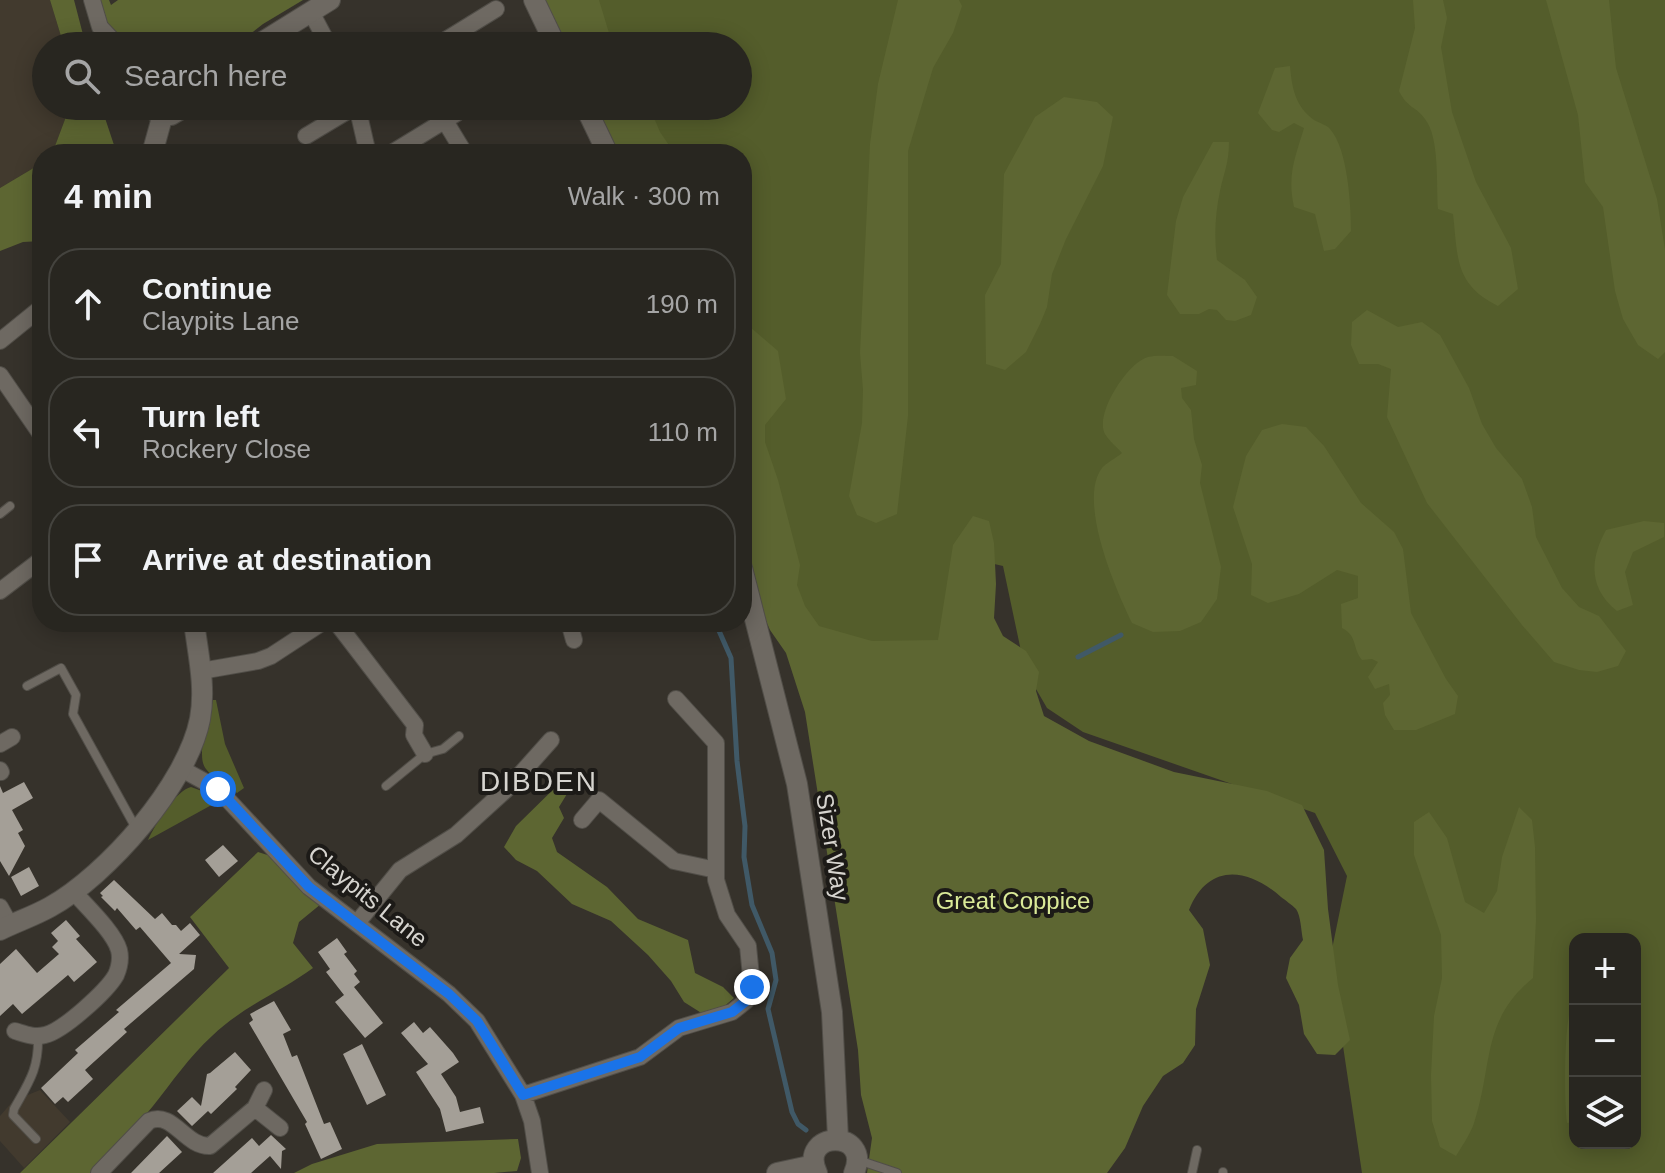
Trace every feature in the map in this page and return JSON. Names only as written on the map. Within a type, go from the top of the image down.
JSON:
[{"type":"street","points":[[92,0],[100,27],[105,32]]},
{"type":"street","points":[[279,32],[330,0]]},
{"type":"street","points":[[534,0],[549,32]]},
{"type":"street","points":[[459,32],[496,9]]},
{"type":"street","points":[[311,12],[322,32]]},
{"type":"street","points":[[153,144],[155,120]]},
{"type":"street","points":[[306,136],[333,120]]},
{"type":"street","points":[[360,120],[366,144]]},
{"type":"street","points":[[405,144],[441,120]]},
{"type":"street","points":[[453,120],[462,144]]},
{"type":"street","points":[[592,120],[603,144]]},
{"type":"street","points":[[0,341],[32,315]]},
{"type":"street","points":[[0,375],[32,421]]},
{"type":"street","points":[[0,591],[32,567]]},
{"type":"street","name":"Sizer Way","points":[[752,607],[797,784],[832,1012],[838,1139]]},
{"type":"street","points":[[3,921],[50,907],[73,891],[137,831],[168,789],[193,743],[200,719],[203,691],[195,632]]},
{"type":"street","points":[[201,671],[258,661],[308,632]]},
{"type":"street","points":[[344,632],[415,725],[414,735],[425,754]]},
{"type":"street","points":[[572,632],[574,640]]},
{"type":"street","points":[[523,1095],[640,1057],[679,1028],[732,1012],[746,1001],[752,987],[748,946],[727,915],[716,880],[716,743],[676,699]]},
{"type":"street","points":[[357,923],[400,870],[456,835],[510,786],[551,740]]},
{"type":"street","name":"Claypits Lane","points":[[180,768],[218,789],[309,887],[449,994],[477,1021],[523,1095],[532,1121],[540,1173]]},
{"type":"street","points":[[582,820],[599,800],[674,861],[716,870]]},
{"type":"street","points":[[15,1031],[29,1036],[59,1029],[108,986],[117,973],[120,960],[114,940],[73,891]]},
{"type":"street","points":[[99,1173],[155,1118],[168,1121],[194,1143],[210,1146],[255,1108],[264,1090]]},
{"type":"street","points":[[255,1108],[280,1128]]},
{"type":"street","points":[[777,1173],[816,1169],[814,1155],[819,1147],[838,1139],[849,1144],[856,1167]]},
{"type":"lane","points":[[0,514],[10,506]]},
{"type":"lane","points":[[27,686],[61,668],[76,695],[73,714],[137,831]]},
{"type":"lane","points":[[386,786],[425,754],[443,749],[459,736]]},
{"type":"lane","points":[[36,1139],[13,1115],[39,1059],[37,1035]]},
{"type":"lane","points":[[1192,1173],[1197,1150]]},
{"type":"lane","points":[[856,1167],[897,1173]]},
{"type":"shaded area","points":[[0,0],[50,0],[60,32],[32,32],[32,120],[65,120],[56,144],[32,144],[32,169],[0,188]]},
{"type":"shaded area","points":[[40,1090],[70,1122],[24,1168],[0,1141],[0,1116],[13,1101]]},
{"type":"green space","points":[[50,0],[74,0],[82,32],[60,32]]},
{"type":"green space","points":[[96,0],[109,0],[111,5],[118,0],[303,0],[253,32],[113,32]]},
{"type":"green space","points":[[544,0],[599,0],[609,32],[557,32]]},
{"type":"green space","points":[[568,0],[1665,0],[1665,1173],[1362,1173],[1330,959],[1347,876],[1315,813],[1083,732],[1047,708],[1025,670],[1003,566],[968,558],[928,685],[798,658],[752,479],[752,144],[641,144],[629,120],[752,120],[752,32],[584,32]]},
{"type":"green space","points":[[898,0],[959,0],[962,6],[953,33],[933,68],[908,151],[908,416],[897,514],[876,523],[857,515],[849,496],[862,423],[860,353],[870,144],[878,84]]},
{"type":"green space","points":[[1413,0],[1443,0],[1447,18],[1441,47],[1452,112],[1476,182],[1511,248],[1518,289],[1498,306],[1466,279],[1458,256],[1453,214],[1438,209],[1435,149],[1430,127],[1399,91],[1415,28]]},
{"type":"green space","points":[[1546,0],[1609,0],[1616,68],[1657,199],[1665,250],[1665,352],[1658,359],[1638,345],[1623,319],[1615,291],[1603,207],[1585,182],[1578,115]]},
{"type":"green space","points":[[1290,66],[1293,89],[1299,103],[1308,115],[1330,129],[1345,163],[1351,231],[1335,249],[1324,251],[1315,214],[1294,207],[1292,176],[1304,128],[1294,123],[1279,132],[1272,130],[1258,113],[1275,68]]},
{"type":"green space","points":[[1064,97],[1097,102],[1113,117],[1103,166],[1052,274],[1047,307],[1040,324],[1026,352],[1005,370],[986,364],[985,295],[1001,264],[1004,174],[1035,117]]},
{"type":"green space","points":[[65,120],[106,120],[114,144],[56,144]]},
{"type":"green space","points":[[598,120],[655,120],[668,144],[610,144]]},
{"type":"green space","points":[[1213,142],[1229,142],[1216,217],[1217,260],[1245,280],[1257,297],[1251,315],[1235,321],[1226,320],[1217,310],[1180,314],[1167,295],[1176,221],[1183,197]]},
{"type":"green space","points":[[32,169],[32,242],[0,251],[0,188]]},
{"type":"green space","points":[[1367,310],[1398,327],[1422,322],[1440,335],[1469,388],[1482,424],[1496,448],[1522,479],[1532,507],[1536,537],[1562,588],[1579,607],[1599,616],[1626,651],[1618,666],[1597,672],[1554,662],[1427,503],[1387,417],[1391,369],[1378,364],[1359,364],[1351,345],[1352,322]]},
{"type":"green space","name":"Great Coppice","points":[[752,329],[778,351],[786,399],[765,425],[765,442],[800,565],[797,585],[805,606],[819,626],[872,641],[938,640],[953,545],[973,516],[989,521],[994,543],[994,618],[1003,636],[1026,651],[1039,672],[1036,691],[1044,716],[1089,741],[1174,772],[1267,791],[1302,805],[1324,850],[1338,985],[1350,1040],[1335,1055],[1317,1054],[1304,1034],[1299,1005],[1286,978],[1290,958],[1303,940],[1296,909],[1255,880],[1242,876],[1217,877],[1197,895],[1189,910],[1203,929],[1210,965],[1196,1009],[1195,1045],[1183,1063],[1163,1076],[1143,1106],[1125,1148],[1107,1173],[867,1173],[872,1138],[861,1095],[858,1050],[805,712],[786,653],[770,630],[752,583]]},
{"type":"green space","points":[[1151,356],[1173,356],[1197,371],[1196,385],[1181,388],[1182,398],[1191,410],[1194,439],[1202,465],[1200,483],[1221,567],[1217,599],[1201,622],[1180,631],[1153,632],[1132,623],[1109,568],[1096,523],[1095,483],[1102,468],[1122,453],[1107,437],[1103,425],[1108,402],[1115,390],[1140,361]]},
{"type":"green space","points":[[1282,424],[1306,427],[1324,446],[1361,503],[1394,532],[1403,549],[1411,613],[1458,696],[1455,714],[1416,730],[1394,730],[1385,715],[1383,703],[1390,695],[1389,684],[1375,689],[1368,677],[1378,662],[1362,660],[1353,638],[1342,628],[1341,604],[1358,598],[1358,576],[1337,570],[1299,594],[1268,603],[1251,595],[1252,564],[1233,507],[1246,456],[1262,430]]},
{"type":"green space","points":[[1644,521],[1664,523],[1664,537],[1633,552],[1625,572],[1633,605],[1617,611],[1601,593],[1597,583],[1597,552],[1606,530]]},
{"type":"green space","points":[[213,700],[216,700],[225,744],[244,788],[237,793],[213,776],[203,763],[203,746]]},
{"type":"green space","points":[[572,771],[573,784],[559,807],[564,818],[552,838],[557,852],[607,887],[638,919],[688,940],[695,973],[723,987],[734,998],[721,1009],[703,1014],[684,1002],[671,981],[648,955],[611,921],[572,904],[537,871],[516,860],[504,847],[516,826]]},
{"type":"green space","points":[[191,787],[217,802],[148,840],[173,801]]},
{"type":"green space","points":[[1519,807],[1532,820],[1535,847],[1533,978],[1516,994],[1496,1027],[1474,1123],[1456,1156],[1440,1147],[1432,1121],[1431,1075],[1434,1016],[1442,978],[1441,935],[1414,855],[1414,822],[1429,812],[1447,838],[1465,902],[1484,913],[1497,891],[1502,857]]},
{"type":"green space","points":[[258,852],[277,858],[321,904],[299,922],[293,943],[313,968],[212,1036],[138,1124],[90,1173],[20,1173],[229,968],[190,917]]},
{"type":"green space","points":[[1569,1014],[1567,1123],[1565,1078]]},
{"type":"green space","points":[[518,1139],[521,1158],[517,1171],[294,1173],[312,1164],[377,1144]]},
{"type":"building","points":[[24,782],[33,798],[12,810],[23,830],[18,833],[25,846],[9,876],[0,861],[0,786],[3,793]]},
{"type":"building","points":[[223,845],[238,861],[219,877],[205,860]]},
{"type":"building","points":[[29,867],[39,886],[21,896],[11,877]]},
{"type":"building","points":[[114,880],[155,919],[162,913],[181,931],[190,923],[200,935],[179,954],[196,955],[194,969],[124,1029],[127,1032],[85,1070],[93,1079],[68,1102],[63,1097],[55,1104],[41,1088],[78,1053],[75,1050],[119,1012],[116,1010],[171,963],[140,927],[136,930],[117,908],[115,911],[101,897],[100,893]]},
{"type":"building","points":[[66,920],[80,936],[76,939],[97,962],[74,982],[68,975],[22,1014],[13,1004],[0,1016],[0,964],[16,949],[37,973],[59,954],[52,947],[58,941],[51,933]]},
{"type":"building","points":[[337,938],[357,971],[354,974],[360,982],[354,987],[383,1023],[365,1038],[335,1002],[344,995],[326,972],[330,969],[318,952]]},
{"type":"building","points":[[274,1001],[291,1030],[283,1034],[292,1057],[297,1055],[324,1124],[330,1122],[342,1149],[321,1159],[305,1124],[307,1122],[249,1023],[253,1020],[250,1014]]},
{"type":"building","points":[[414,1022],[423,1033],[430,1027],[453,1053],[459,1062],[441,1074],[456,1097],[460,1112],[480,1107],[484,1123],[446,1132],[440,1109],[416,1072],[428,1064],[401,1033]]},
{"type":"building","points":[[362,1044],[386,1095],[367,1105],[343,1054]]},
{"type":"building","points":[[235,1052],[251,1070],[235,1087],[237,1089],[211,1114],[208,1111],[192,1126],[177,1111],[192,1097],[201,1106],[207,1074]]},
{"type":"building","points":[[271,1135],[286,1149],[282,1151],[281,1169],[270,1156],[251,1173],[213,1173],[252,1138],[259,1146]]},
{"type":"building","points":[[167,1136],[182,1152],[159,1173],[131,1173]]},
{"type":"waterway","points":[[720,632],[731,658],[737,761],[745,826],[744,857],[752,905],[772,953],[776,980],[768,1009],[792,1112],[798,1124],[806,1130]]},
{"type":"waterway","points":[[1078,657],[1121,635]]},
{"type":"district","name":"DIBDEN","points":[[539,781]]},
{"type":"route","points":[[218,789],[309,887],[449,994],[477,1021],[523,1095],[640,1057],[679,1028],[732,1012],[746,1001],[752,987]]}]
